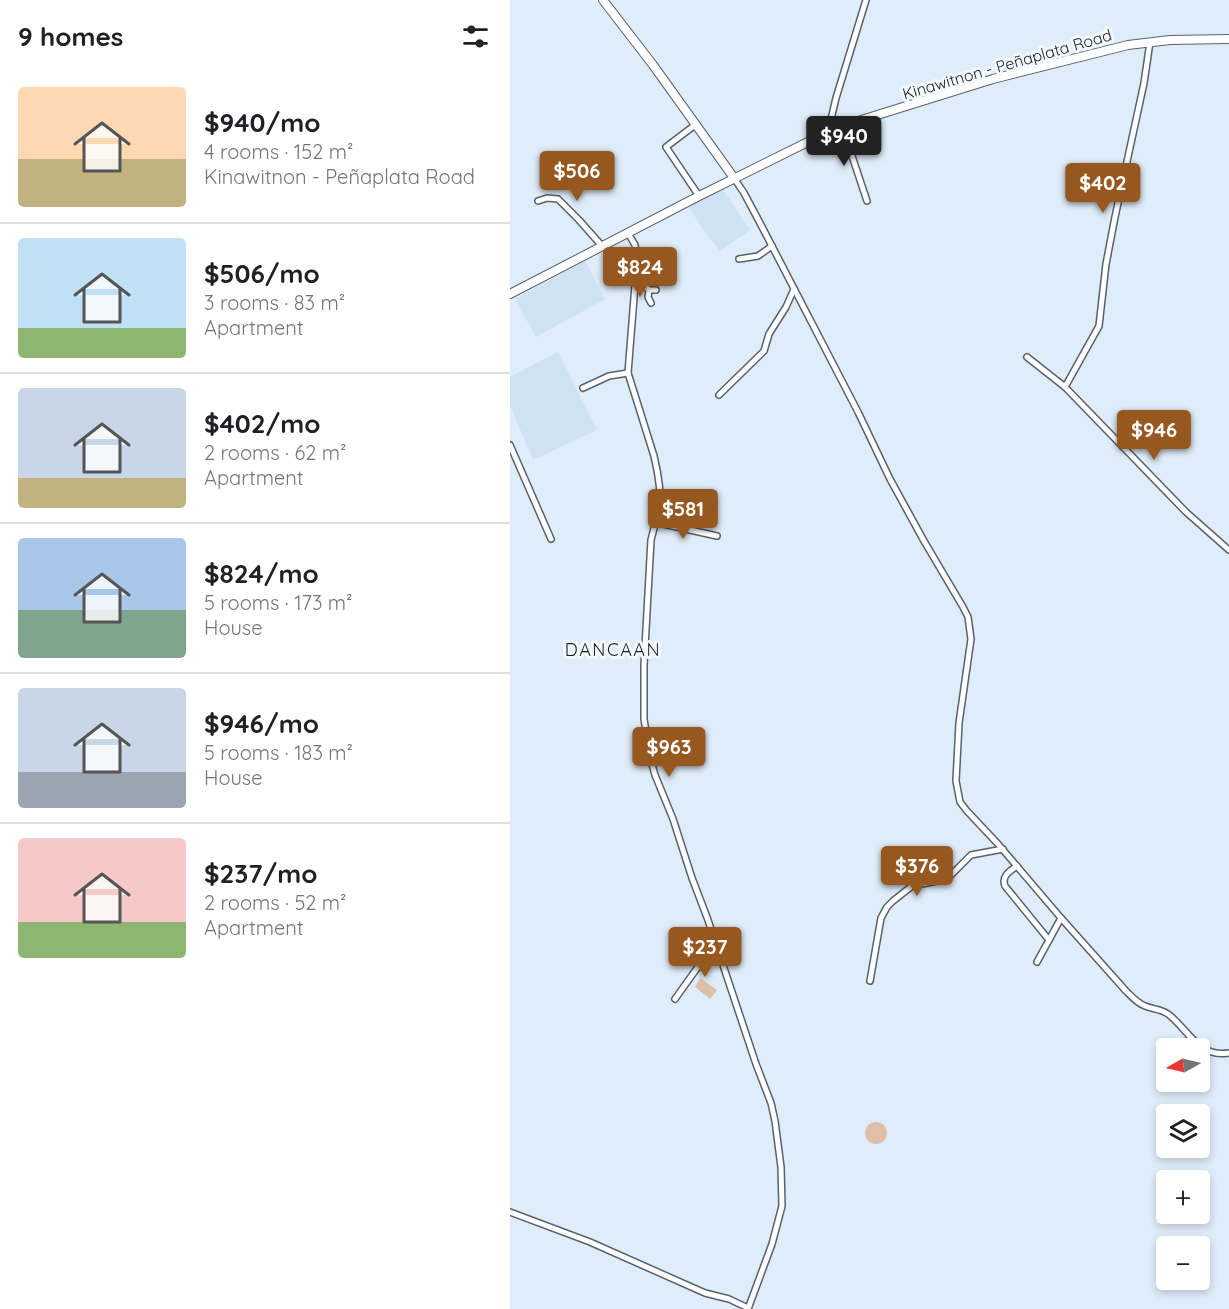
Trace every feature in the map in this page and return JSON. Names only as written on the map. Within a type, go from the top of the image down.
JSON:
[{"type":"street","points":[[603,0],[653,65],[744,193],[858,412],[890,479],[968,617],[971,639],[959,723],[956,782],[960,802],[1126,991],[1138,1002],[1167,1013],[1192,1039],[1207,1050],[1215,1053],[1229,1053]]},
{"type":"street","points":[[828,132],[866,0]]},
{"type":"street","name":"Kinawitnon - Peñaplata Road","points":[[510,294],[734,178],[842,126],[993,79],[1118,47],[1170,40],[1229,39]]},
{"type":"street","points":[[1065,387],[1099,326],[1108,253],[1144,83],[1150,42]]},
{"type":"street","points":[[695,125],[666,147],[699,196]]},
{"type":"street","points":[[842,126],[867,201]]},
{"type":"street","points":[[538,201],[547,198],[558,199],[602,246]]},
{"type":"street","points":[[510,1212],[590,1242],[705,1293],[729,1299],[748,1309],[772,1244],[782,1206],[781,1167],[773,1110],[673,819],[655,775],[647,742],[644,719],[644,665],[651,540],[659,504],[657,469],[628,373],[637,253],[628,232]]},
{"type":"street","points":[[740,259],[758,256],[772,246]]},
{"type":"street","points":[[636,278],[652,290],[648,297],[651,303]]},
{"type":"street","points":[[728,396],[721,393],[764,351],[769,334],[794,289]]},
{"type":"street","points":[[1027,357],[1065,387],[1186,512],[1229,550]]},
{"type":"street","points":[[584,388],[609,376],[628,373]]},
{"type":"street","points":[[510,445],[551,539]]},
{"type":"street","points":[[654,522],[717,536]]},
{"type":"street","points":[[870,981],[881,918],[893,901],[912,886],[947,879],[971,855],[1003,849]]},
{"type":"street","points":[[1017,866],[1004,878],[1005,886],[1049,940]]},
{"type":"street","points":[[1038,962],[1061,918]]},
{"type":"street","points":[[675,999],[715,943]]},
{"type":"shaded area","points":[[722,188],[750,230],[720,251],[689,207]]},
{"type":"shaded area","points":[[585,261],[605,299],[536,337],[515,299]]},
{"type":"shaded area","points":[[558,352],[597,430],[533,460],[510,405],[510,377]]},
{"type":"shaded area","points":[[700,978],[717,990],[710,999],[695,987]]},
{"type":"shaded area","points":[[876,1122],[884,1125],[887,1133],[884,1141],[876,1144],[868,1141],[865,1133],[868,1125]]},
{"type":"district","name":"DANCAAN","points":[[613,650]]}]
